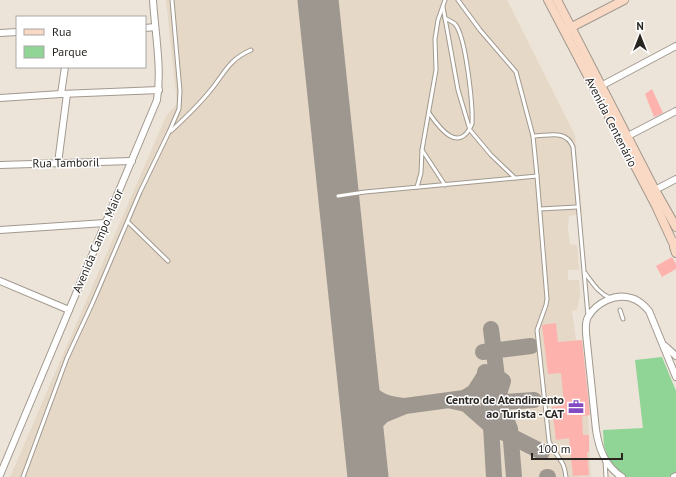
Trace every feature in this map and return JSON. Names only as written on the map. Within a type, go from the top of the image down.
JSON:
[{"type":"main road","name":"Avenida Centenário","points":[[548,0],[568,29],[601,86],[676,226]]},
{"type":"main road","name":"Avenida Centenário","points":[[557,0],[568,29],[675,246]]},
{"type":"main road","points":[[568,29],[624,0]]},
{"type":"street","name":"Avenida Campo Maior","points":[[0,475],[154,109],[159,90],[159,69],[153,0]]},
{"type":"street","points":[[146,28],[155,27]]},
{"type":"street","points":[[0,33],[16,32]]},
{"type":"street","points":[[601,86],[676,46]]},
{"type":"street","points":[[58,163],[65,68]]},
{"type":"street","points":[[0,98],[159,90]]},
{"type":"street","points":[[628,136],[676,111]]},
{"type":"street","name":"Rua Tamboril","points":[[0,165],[132,162]]},
{"type":"street","points":[[656,190],[676,179]]},
{"type":"street","points":[[0,230],[105,223]]},
{"type":"street","points":[[0,281],[69,310]]},
{"type":"street","points":[[622,477],[613,471],[604,459],[598,445],[586,333],[588,318],[598,306],[610,298],[622,296],[641,302],[649,311],[676,377]]},
{"type":"street","points":[[662,342],[676,356]]},
{"type":"lane","points":[[23,477],[67,358],[179,108],[180,91],[172,0]]},
{"type":"lane","points":[[417,187],[436,70],[435,39],[438,20],[445,0]]},
{"type":"lane","points":[[458,0],[480,30],[516,72],[533,136],[547,299],[537,330],[549,441],[556,455],[561,460],[566,477]]},
{"type":"lane","points":[[443,7],[458,90],[470,130],[491,155],[516,178]]},
{"type":"lane","points":[[429,113],[441,130],[451,137],[459,138],[470,130],[472,124],[473,117],[467,66],[461,34],[455,24],[445,18]]},
{"type":"lane","points":[[169,132],[188,116],[210,91],[231,62],[251,50]]},
{"type":"lane","points":[[533,136],[561,135],[570,140],[572,147],[588,318]]},
{"type":"lane","points":[[422,150],[445,184]]},
{"type":"lane","points":[[338,196],[445,184],[537,176]]},
{"type":"lane","points":[[540,209],[577,207]]},
{"type":"lane","points":[[128,222],[168,261]]},
{"type":"lane","points":[[584,271],[596,288],[605,296],[610,298]]},
{"type":"lane","points":[[620,310],[623,319]]},
{"type":"lane","points":[[604,459],[606,477]]},
{"type":"shaded area","points":[[166,0],[507,0],[575,135],[582,214],[569,216],[568,228],[570,244],[577,245],[579,270],[568,270],[568,280],[579,280],[580,295],[577,310],[572,311],[576,340],[582,340],[590,415],[588,416],[591,477],[10,477],[166,116],[177,104]]},
{"type":"green space","points":[[662,357],[676,391],[676,472],[669,477],[625,477],[618,471],[608,458],[604,446],[603,430],[643,428],[635,360]]},
{"type":"building","points":[[652,89],[663,113],[654,117],[645,94]]},
{"type":"building","points":[[672,257],[676,264],[676,269],[662,277],[656,266]]},
{"type":"building","points":[[556,323],[558,342],[582,340],[590,415],[582,416],[583,435],[589,435],[589,452],[587,452],[589,475],[573,476],[569,438],[556,440],[552,407],[564,405],[561,373],[548,374],[542,325]]},
{"type":"taxiway","points":[[491,329],[497,377],[503,381],[499,394],[500,408],[510,429],[514,477]]},
{"type":"taxiway","points":[[483,352],[531,346]]},
{"type":"taxiway","points":[[485,372],[491,426],[494,477]]},
{"type":"taxiway","points":[[365,446],[370,431],[383,415],[405,406],[464,398],[474,392],[485,375]]},
{"type":"taxiway","points":[[358,377],[376,398],[388,403],[404,406]]},
{"type":"taxiway","points":[[489,403],[534,400]]},
{"type":"taxiway","points":[[452,401],[466,404],[491,426],[542,452]]},
{"type":"runway","points":[[318,0],[368,477]]},
{"type":"place","name":"Centro de Atendimento ao Turista - CAT","points":[[576,407]]}]
